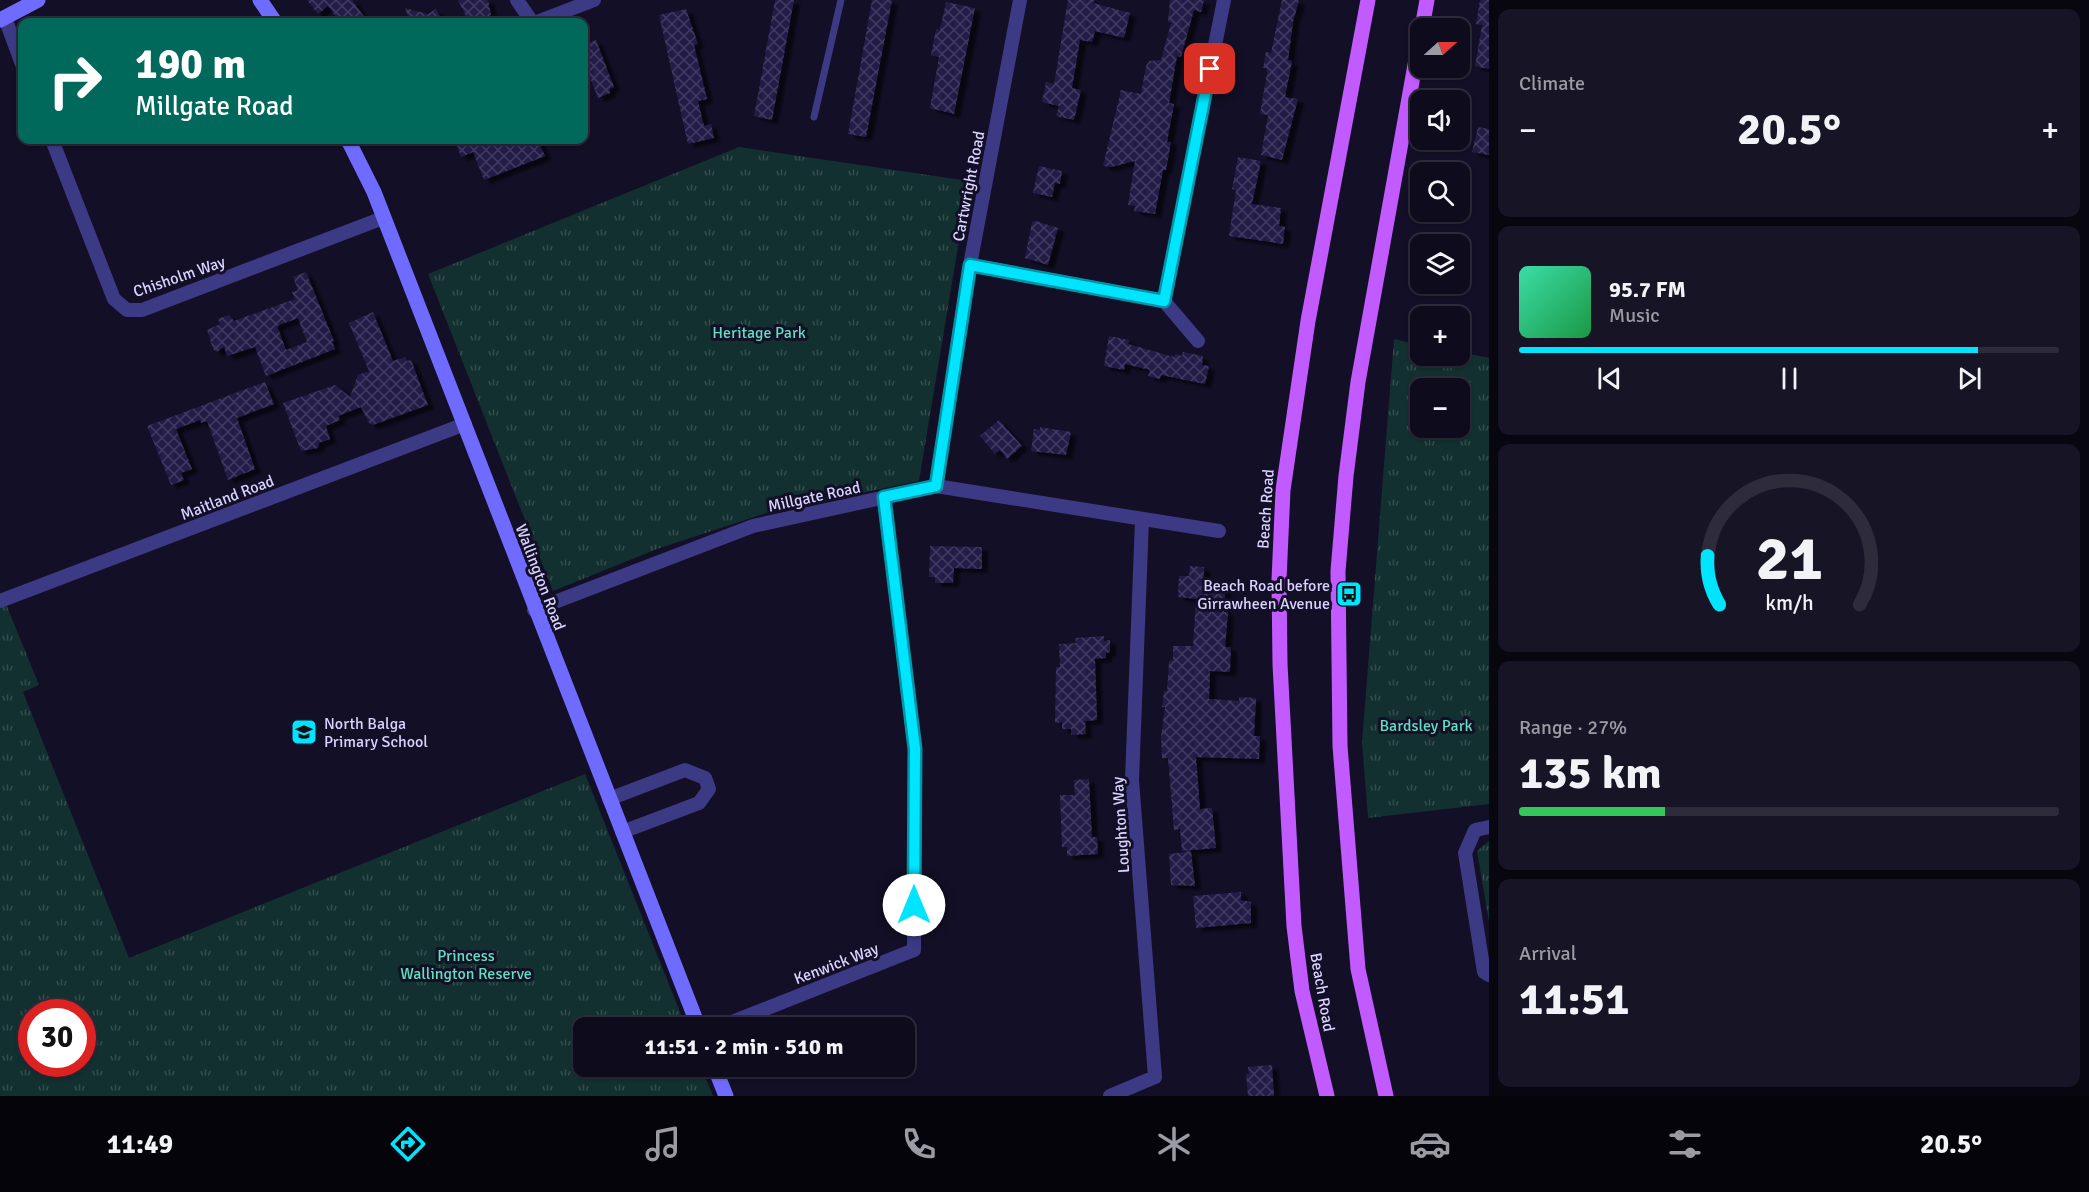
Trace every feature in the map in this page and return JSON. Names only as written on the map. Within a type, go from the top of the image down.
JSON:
[{"type":"main road","name":"Beach Road","points":[[1327,1096],[1302,991],[1294,926],[1280,675],[1279,580],[1283,490],[1308,321],[1368,0]]},
{"type":"main road","points":[[1424,18],[1427,0]]},
{"type":"main road","points":[[1386,1096],[1358,969],[1354,934],[1340,747],[1338,571],[1346,476],[1358,382],[1413,78]]},
{"type":"street","points":[[18,54],[2,19],[38,0]]},
{"type":"street","points":[[260,0],[273,18]]},
{"type":"street","points":[[517,0],[531,18]]},
{"type":"street","points":[[545,18],[594,0]]},
{"type":"street","name":"Cartwright Road","points":[[936,486],[970,265],[1020,0]]},
{"type":"street","points":[[1164,301],[1224,0]]},
{"type":"street","name":"Chisholm Way","points":[[54,144],[114,299],[127,310],[142,310],[383,218]]},
{"type":"street","name":"Wallington Road","points":[[350,144],[383,218],[465,424],[534,610],[695,1017]]},
{"type":"street","points":[[970,265],[1164,301],[1198,341]]},
{"type":"street","name":"Maitland Road","points":[[0,601],[465,424]]},
{"type":"street","name":"Millgate Road","points":[[534,610],[753,526],[936,486],[1219,531]]},
{"type":"street","name":"Kenwick Way","points":[[745,1017],[914,950],[915,749],[884,497]]},
{"type":"street","name":"Loughton Way","points":[[1110,1096],[1155,1077],[1132,780],[1142,520]]},
{"type":"street","points":[[609,799],[685,770],[705,778],[710,789],[699,803],[622,832]]},
{"type":"street","points":[[1489,827],[1476,830],[1465,853],[1484,972],[1489,975]]},
{"type":"street","points":[[718,1077],[726,1096]]},
{"type":"lane","points":[[814,117],[841,0]]},
{"type":"green space","name":"Heritage Park","points":[[739,147],[969,181],[919,481],[769,512],[657,549],[553,591],[428,274]]},
{"type":"green space","name":"Bardsley Park","points":[[1394,339],[1410,343],[1410,366],[1470,366],[1470,354],[1489,358],[1489,804],[1368,818],[1362,742]]},
{"type":"green space","name":"Princess Wallington Reserve","points":[[6,604],[39,685],[23,692],[129,958],[585,774],[682,1017],[573,1017],[573,1077],[705,1077],[713,1096],[0,1096],[0,606]]},
{"type":"green space","points":[[1489,841],[1489,922],[1477,851]]},
{"type":"building","points":[[307,0],[352,0],[365,18],[337,18],[328,6],[318,14]]},
{"type":"building","points":[[458,0],[488,0],[491,15],[485,18],[467,18]]},
{"type":"building","points":[[775,0],[794,0],[772,120],[754,116]]},
{"type":"building","points":[[872,0],[892,0],[866,137],[848,134]]},
{"type":"building","points":[[1068,0],[1094,0],[1093,3],[1130,13],[1124,38],[1095,31],[1092,42],[1080,40],[1072,88],[1081,90],[1074,120],[1056,116],[1059,106],[1042,102],[1046,82],[1054,84]]},
{"type":"building","points":[[1170,0],[1204,0],[1201,12],[1194,10],[1181,57],[1177,56],[1169,103],[1174,104],[1167,142],[1171,142],[1155,214],[1134,211],[1135,206],[1128,205],[1135,161],[1111,167],[1103,166],[1121,90],[1141,94],[1146,66],[1149,61],[1161,60],[1171,23],[1168,22]]},
{"type":"building","points":[[1282,0],[1299,0],[1293,22],[1288,60],[1292,61],[1285,97],[1298,99],[1282,160],[1261,155],[1268,115],[1260,114],[1267,73],[1266,68],[1263,68],[1266,52],[1271,53]]},
{"type":"building","points":[[1480,0],[1489,0],[1489,69],[1475,66],[1482,25],[1476,24]]},
{"type":"building","points":[[946,2],[975,8],[954,114],[930,108],[939,57],[931,55],[936,29],[940,30]]},
{"type":"building","points":[[405,8],[428,14],[436,9],[440,17],[446,18],[409,18]]},
{"type":"building","points":[[686,9],[698,44],[694,45],[707,99],[698,101],[704,126],[711,124],[714,138],[688,144],[659,15]]},
{"type":"building","points":[[596,40],[614,87],[610,89],[610,93],[598,98],[588,72],[588,43]]},
{"type":"building","points":[[1478,127],[1489,129],[1489,155],[1472,152]]},
{"type":"building","points":[[456,144],[540,144],[545,156],[484,180],[473,152],[461,157]]},
{"type":"building","points":[[1238,157],[1261,161],[1252,204],[1281,208],[1279,226],[1285,227],[1283,244],[1229,236],[1236,190],[1232,189]]},
{"type":"building","points":[[1039,166],[1062,171],[1060,184],[1055,183],[1052,197],[1033,193]]},
{"type":"building","points":[[1036,221],[1058,228],[1048,265],[1025,258],[1032,222]]},
{"type":"building","points":[[306,272],[334,341],[332,342],[335,349],[266,376],[255,347],[227,356],[224,347],[217,352],[213,349],[207,330],[220,324],[218,319],[229,315],[234,321],[295,299],[292,292],[298,290],[293,277]],"holes":[[[298,318],[307,342],[286,350],[277,326]]]},
{"type":"building","points":[[373,312],[393,361],[405,357],[406,361],[411,360],[428,405],[373,425],[369,423],[361,407],[338,416],[340,420],[326,426],[330,439],[319,443],[318,448],[301,451],[283,403],[335,385],[350,397],[358,375],[369,371],[349,323]]},
{"type":"building","points":[[1109,336],[1129,340],[1128,344],[1174,357],[1175,354],[1182,356],[1183,352],[1203,356],[1202,365],[1209,366],[1205,384],[1161,375],[1160,379],[1148,376],[1150,370],[1125,364],[1124,370],[1104,366]]},
{"type":"building","points":[[265,382],[274,404],[237,418],[255,469],[228,480],[207,421],[201,423],[200,420],[176,429],[192,469],[181,473],[184,480],[171,485],[147,426]]},
{"type":"building","points":[[999,420],[1022,446],[1007,459],[1000,450],[995,454],[980,436]]},
{"type":"building","points":[[1040,427],[1071,432],[1066,455],[1031,451],[1034,429],[1040,430]]},
{"type":"building","points":[[930,546],[982,547],[982,569],[954,568],[953,583],[935,583],[935,577],[929,577]]},
{"type":"building","points":[[1190,566],[1204,567],[1204,578],[1226,582],[1224,612],[1228,612],[1225,647],[1231,647],[1230,672],[1210,671],[1209,699],[1239,701],[1239,697],[1256,698],[1254,736],[1260,736],[1259,759],[1196,757],[1200,809],[1212,808],[1216,848],[1182,851],[1180,829],[1174,830],[1168,758],[1162,758],[1161,737],[1165,707],[1162,707],[1164,691],[1167,691],[1169,661],[1173,660],[1173,646],[1193,646],[1196,599],[1178,597],[1179,576],[1189,576]]},
{"type":"building","points":[[1104,636],[1104,641],[1110,640],[1110,652],[1106,653],[1106,658],[1095,659],[1097,720],[1085,721],[1086,734],[1071,735],[1071,729],[1062,729],[1062,722],[1055,723],[1056,667],[1060,667],[1059,644],[1076,643],[1075,638]]},
{"type":"building","points":[[1089,779],[1092,837],[1097,837],[1098,854],[1067,856],[1067,847],[1062,847],[1060,795],[1075,795],[1074,780]]},
{"type":"building","points":[[1191,851],[1195,886],[1171,885],[1169,854]]},
{"type":"building","points":[[1241,892],[1241,900],[1251,902],[1251,923],[1196,928],[1193,896]]},
{"type":"building","points":[[1272,1065],[1274,1096],[1248,1096],[1246,1074],[1249,1074],[1248,1067]]},
{"type":"place","name":"Beach Road before Girrawheen Avenue","points":[[1349,594]]},
{"type":"place","name":"North Balga Primary School","points":[[304,732]]},
{"type":"route","points":[[914,905],[915,749],[884,497],[936,486],[970,265],[1164,301],[1210,69]]}]
